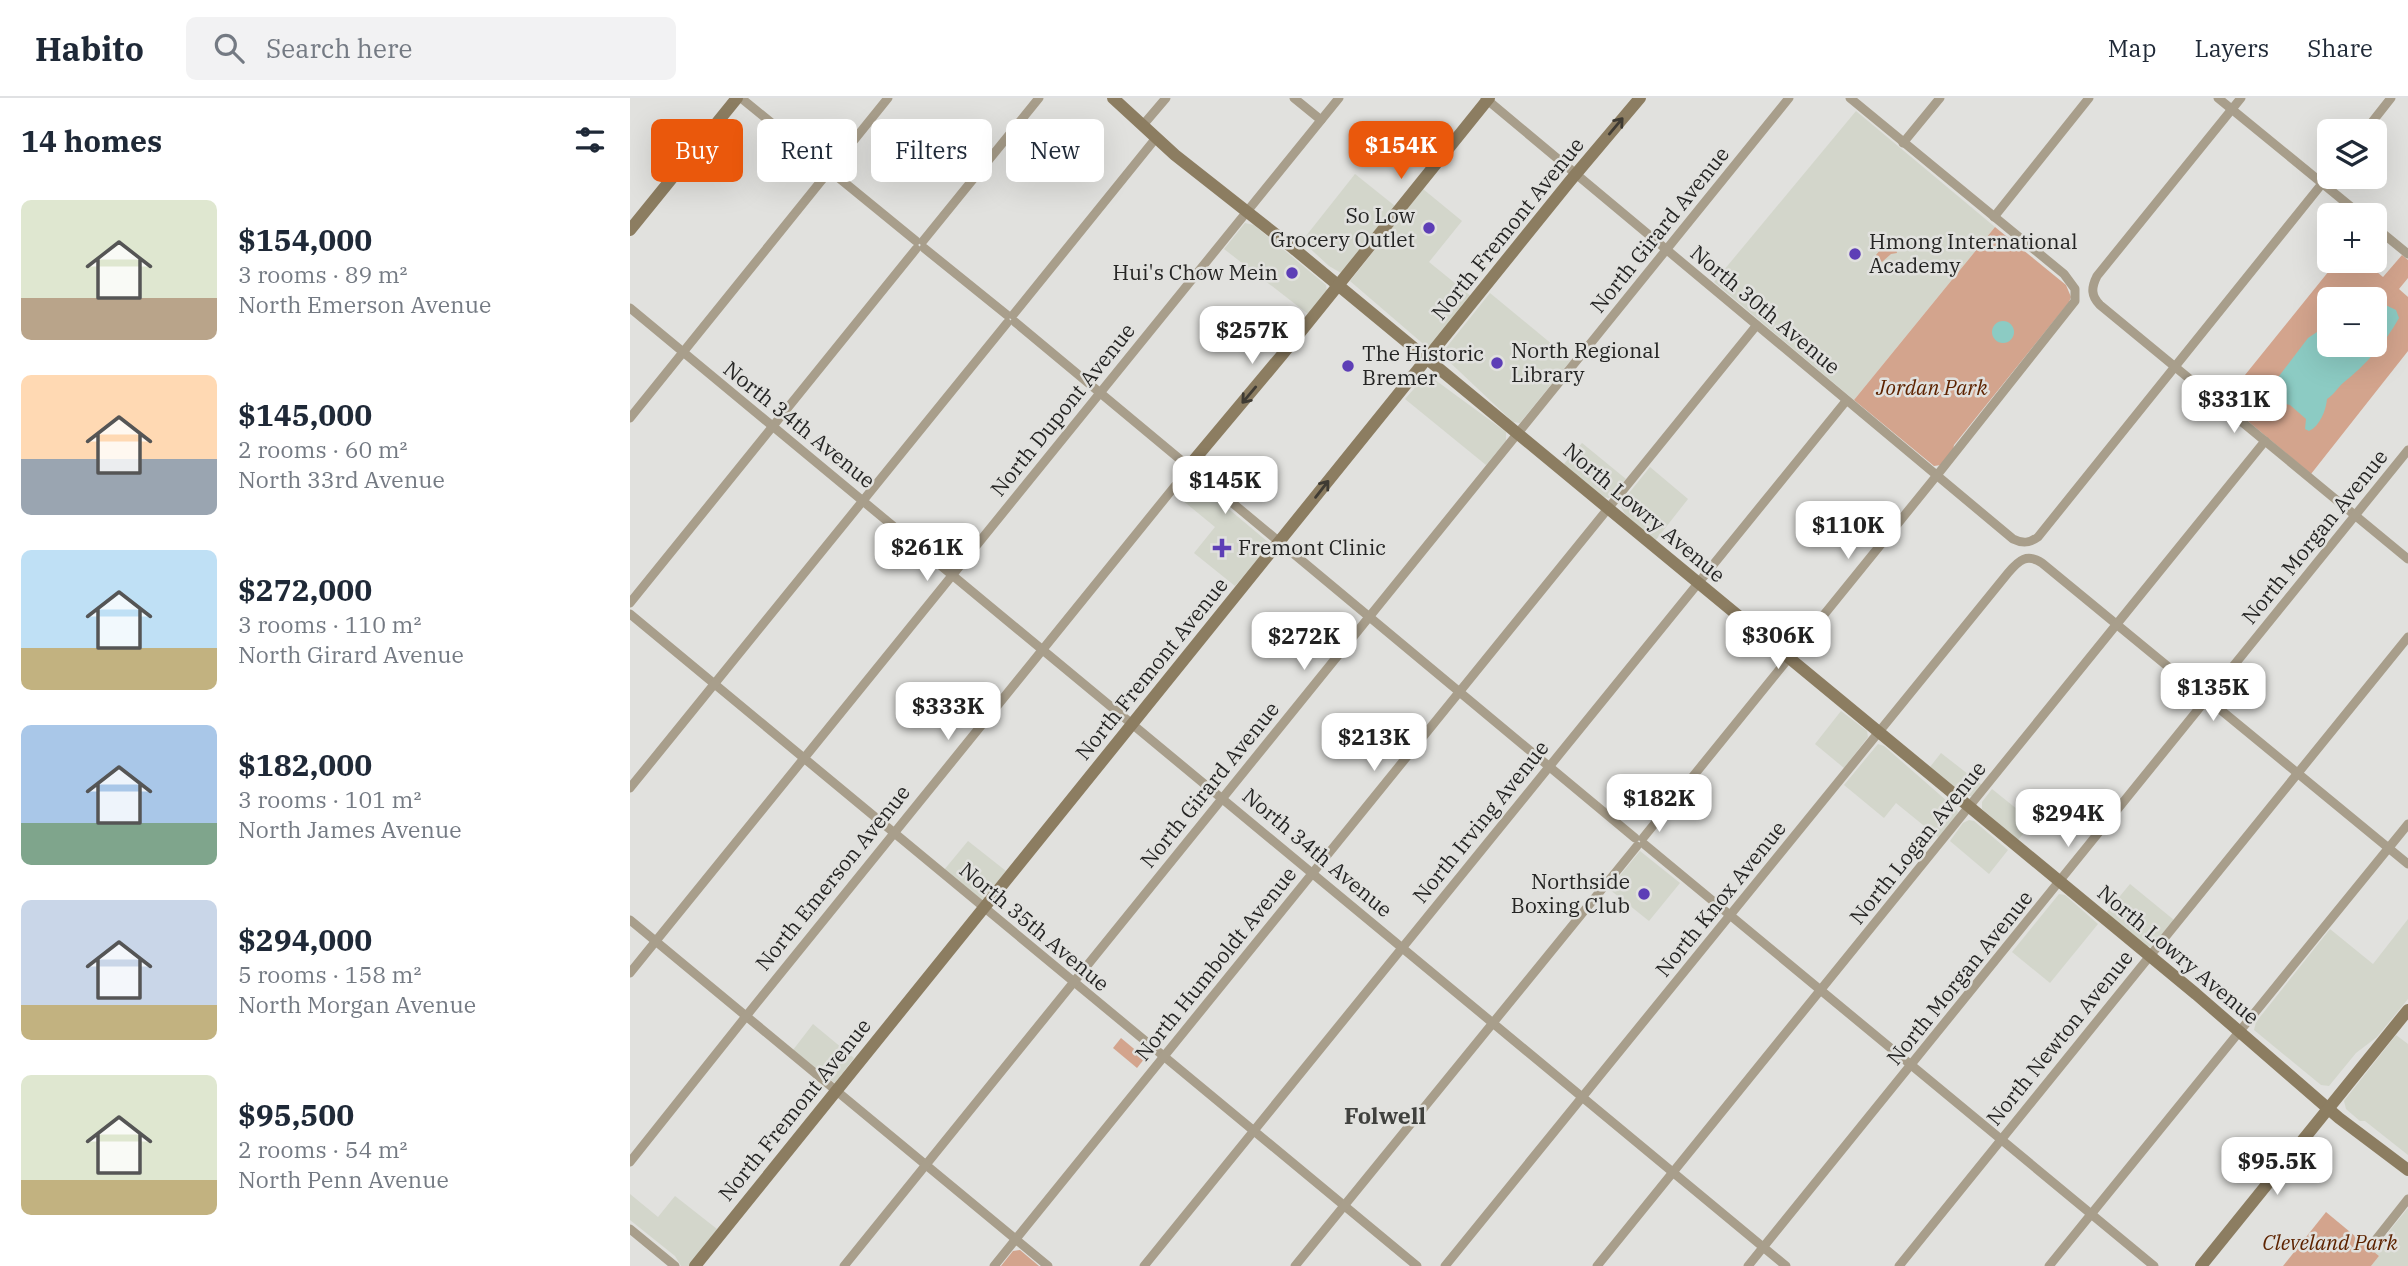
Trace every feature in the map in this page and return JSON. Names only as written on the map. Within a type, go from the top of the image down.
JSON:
[{"type":"street","points":[[630,230],[739,98],[766,119]]},
{"type":"street","points":[[857,136],[888,98]]},
{"type":"street","points":[[630,603],[1039,98]]},
{"type":"street","name":"North Lowry Avenue","points":[[1114,98],[1156,138],[1518,433],[2150,956],[2328,1107],[2408,1170]]},
{"type":"street","points":[[1143,125],[1166,98]]},
{"type":"street","points":[[1294,98],[1321,120]]},
{"type":"street","name":"North Dupont Avenue","points":[[630,973],[1339,98]]},
{"type":"street","name":"North Fremont Avenue","points":[[695,1266],[1640,98]]},
{"type":"street","name":"North Girard Avenue","points":[[844,1266],[1789,98]]},
{"type":"street","points":[[1295,1266],[2075,301],[2074,286],[2064,274],[1850,98]]},
{"type":"street","points":[[1903,143],[1940,98]]},
{"type":"street","points":[[1994,217],[2089,98]]},
{"type":"street","points":[[2218,98],[2317,179]]},
{"type":"street","points":[[2241,98],[2097,276],[2092,291],[2100,305],[2408,559]]},
{"type":"street","points":[[2374,119],[2391,98]]},
{"type":"street","name":"North 30th Avenue","points":[[1487,99],[2013,539],[2026,543],[2038,537],[2175,367]]},
{"type":"street","name":"North Emerson Avenue","points":[[630,1163],[1042,649],[1175,486],[1185,479],[1189,466],[1339,286],[1487,99]]},
{"type":"street","points":[[630,788],[1156,138]]},
{"type":"street","points":[[630,418],[820,182]]},
{"type":"street","points":[[844,182],[2154,1266]]},
{"type":"street","points":[[2175,367],[2319,189]]},
{"type":"street","points":[[2329,189],[2346,203]]},
{"type":"street","points":[[2387,237],[2408,254]]},
{"type":"street","name":"North 34th Avenue","points":[[630,308],[1786,1266]]},
{"type":"street","name":"North Humboldt Avenue","points":[[994,1266],[1756,326]]},
{"type":"street","name":"North Irving Avenue","points":[[1144,1266],[1846,401]]},
{"type":"street","name":"North Logan Avenue","points":[[1597,1266],[2265,441]]},
{"type":"street","name":"North Morgan Avenue","points":[[1748,1266],[2408,450]]},
{"type":"street","name":"North Knox Avenue","points":[[1446,1266],[2015,564],[2027,558],[2042,562],[2116,624]]},
{"type":"street","name":"North 35th Avenue","points":[[630,614],[1417,1266]]},
{"type":"street","points":[[2116,624],[2408,864]]},
{"type":"street","name":"North Newton Avenue","points":[[1899,1266],[2408,637]]},
{"type":"street","points":[[2049,1266],[2408,824]]},
{"type":"street","points":[[630,920],[1048,1266]]},
{"type":"street","points":[[2202,1266],[2408,1010]]},
{"type":"street","points":[[2370,1247],[2408,1199]]},
{"type":"street","points":[[630,1229],[675,1266]]},
{"type":"shaded area","name":"Hmong International Academy","points":[[1856,111],[1995,227],[1854,400],[1714,282]]},
{"type":"shaded area","points":[[1355,174],[1395,206],[1341,273],[1329,266],[1302,241]]},
{"type":"shaded area","points":[[1423,189],[1462,221],[1429,262],[1472,297],[1428,348],[1350,281]]},
{"type":"shaded area","points":[[1245,223],[1254,225],[1326,285],[1327,292],[1308,314],[1224,249]]},
{"type":"shaded area","points":[[1490,293],[1571,360],[1520,423],[1513,422],[1441,354]]},
{"type":"shaded area","points":[[1427,374],[1506,432],[1506,441],[1486,465],[1405,399]]},
{"type":"shaded area","points":[[1582,443],[1626,479],[1609,498],[1601,497],[1564,464]]},
{"type":"shaded area","points":[[1650,467],[1688,499],[1655,541],[1625,514],[1621,507],[1621,503]]},
{"type":"shaded area","points":[[1189,479],[1194,480],[1268,542],[1268,547],[1235,586],[1194,553],[1215,527],[1176,495]]},
{"type":"shaded area","points":[[1841,711],[1867,731],[1868,737],[1844,768],[1815,744]]},
{"type":"shaded area","points":[[1878,744],[1884,746],[1958,812],[1939,838],[1896,803],[1884,818],[1844,785]]},
{"type":"shaded area","points":[[1941,753],[1982,785],[1972,796],[1965,796],[1930,767]]},
{"type":"shaded area","points":[[1992,789],[2033,822],[2018,840],[1982,809],[1982,802]]},
{"type":"shaded area","points":[[1974,821],[2008,850],[1989,874],[1950,841],[1963,823]]},
{"type":"shaded area","points":[[968,841],[1006,871],[982,900],[944,870]]},
{"type":"shaded area","points":[[1640,851],[1680,883],[1649,921],[1609,889]]},
{"type":"shaded area","points":[[2130,884],[2174,920],[2151,947],[2146,946],[2106,913]]},
{"type":"shaded area","points":[[2059,894],[2065,895],[2098,924],[2050,983],[2012,952]]},
{"type":"shaded area","points":[[2408,919],[2408,999],[2377,1037],[2356,1053],[2329,1086],[2321,1085],[2254,1030],[2256,1022],[2330,929],[2373,964]]},
{"type":"shaded area","points":[[813,1024],[854,1058],[835,1083],[793,1050]]},
{"type":"shaded area","points":[[2396,1035],[2408,1044],[2408,1155],[2365,1121],[2360,1121],[2346,1109],[2344,1101]]},
{"type":"shaded area","points":[[630,1194],[658,1217],[675,1196],[717,1229],[691,1266],[681,1266],[675,1256],[630,1220]]},
{"type":"shaded area","points":[[2408,1208],[2408,1266],[2371,1266],[2379,1256],[2373,1251]]},
{"type":"green space","name":"Jordan Park","points":[[1995,227],[2066,285],[2071,297],[1941,465],[1934,466],[1854,400]]},
{"type":"green space","points":[[1885,244],[1895,244],[1897,253],[1891,254],[1882,262],[1876,255]]},
{"type":"green space","points":[[2402,255],[2408,260],[2408,278],[2399,289],[2408,297],[2408,351],[2311,474],[2224,401],[2327,273],[2378,273],[2383,277]]},
{"type":"green space","points":[[1121,1038],[1145,1058],[1137,1068],[1113,1048]]},
{"type":"green space","name":"Cleveland Park","points":[[2326,1212],[2379,1256],[2371,1266],[2283,1266]]},
{"type":"green space","points":[[1020,1250],[1039,1266],[1001,1266],[1013,1251]]},
{"type":"water","points":[[2387,306],[2396,310],[2399,318],[2388,336]]},
{"type":"water","points":[[2003,321],[2011,324],[2014,332],[2011,340],[2003,343],[1995,340],[1992,332],[1995,324]]},
{"type":"water","points":[[2317,332],[2317,357],[2370,357],[2327,399],[2319,422],[2309,431],[2305,429],[2306,419],[2290,405],[2277,402],[2270,388],[2308,338]]},
{"type":"place","name":"So Low Grocery Outlet","points":[[1429,228]]},
{"type":"place","name":"Hmong International Academy","points":[[1855,254]]},
{"type":"place","name":"Hui's Chow Mein","points":[[1292,273]]},
{"type":"place","name":"North Regional Library","points":[[1497,363]]},
{"type":"place","name":"The Historic Bremer","points":[[1348,366]]},
{"type":"place","name":"Fremont Clinic","points":[[1222,548]]},
{"type":"place","name":"Northside Boxing Club","points":[[1644,894]]},
{"type":"district","name":"Folwell","points":[[1385,1116]]}]
